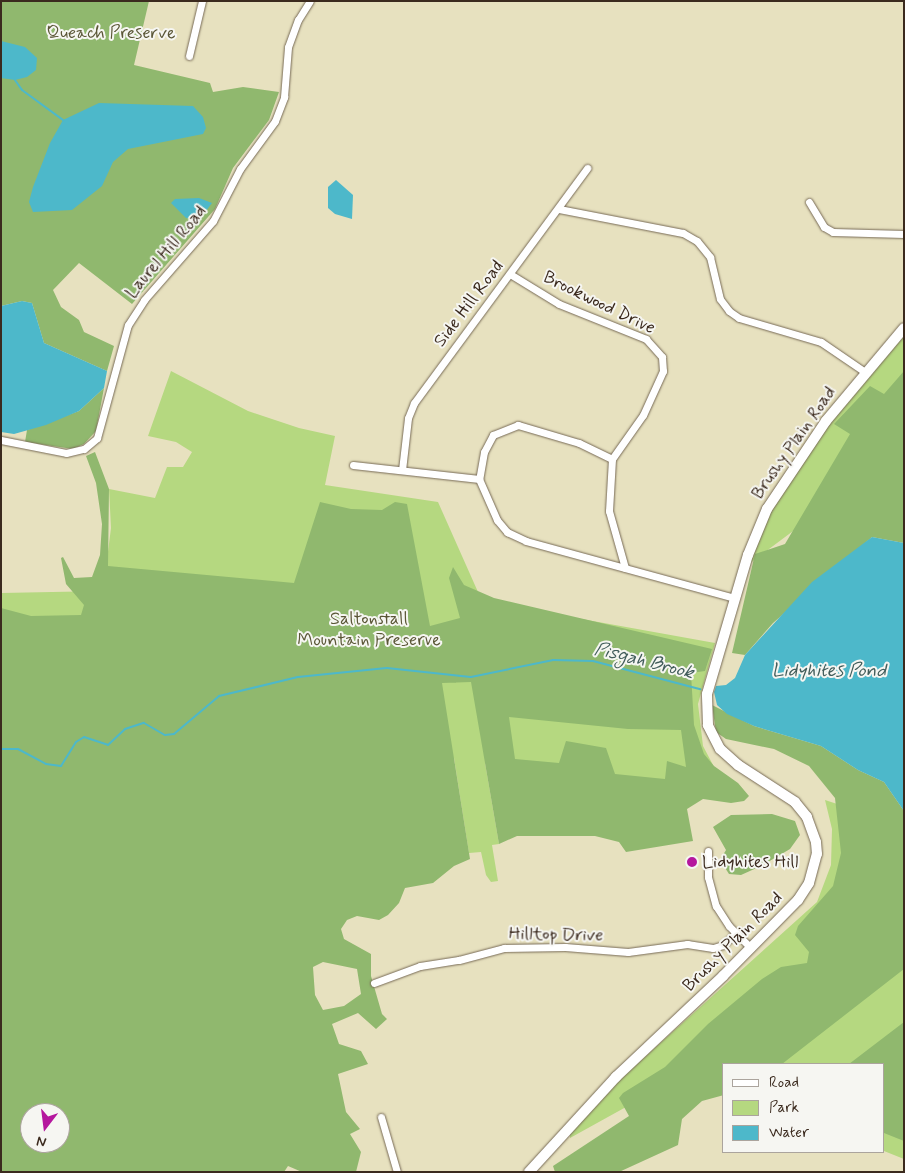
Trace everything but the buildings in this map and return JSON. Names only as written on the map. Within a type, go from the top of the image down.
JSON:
[{"type":"main road","name":"Brushy Plain Road","points":[[528,1172],[622,1071],[751,948],[805,891],[816,866],[816,842],[807,817],[795,802],[728,757],[709,730],[707,694],[734,598],[768,507],[810,444],[866,372],[904,328]]},
{"type":"street","points":[[189,56],[202,1]]},
{"type":"street","name":"Laurel Hill Road","points":[[1,440],[66,453],[84,449],[98,438],[128,325],[144,300],[213,221],[240,169],[274,121],[284,97],[288,47],[298,20],[310,1]]},
{"type":"street","name":"Side Hill Road","points":[[402,470],[408,418],[414,403],[559,209],[587,168]]},
{"type":"street","points":[[809,202],[824,227],[833,232],[904,234]]},
{"type":"street","points":[[559,209],[684,233],[697,241],[710,257],[720,299],[729,311],[739,318],[821,342],[866,372]]},
{"type":"street","name":"Brookwood Drive","points":[[510,274],[559,304],[646,339],[662,357],[663,372],[643,415],[612,459]]},
{"type":"street","points":[[625,568],[609,511],[612,459],[579,443],[518,425],[493,435],[484,452],[479,479],[489,505],[507,532],[526,541],[734,598]]},
{"type":"street","points":[[353,465],[479,479]]},
{"type":"street","points":[[708,851],[708,877],[712,896],[736,933],[751,948]]},
{"type":"street","name":"Hilltop Drive","points":[[374,982],[420,966],[459,960],[504,948],[565,947],[628,952],[687,944],[713,948],[723,945],[736,933]]},
{"type":"street","points":[[381,1117],[397,1172]]},
{"type":"green space","name":"Queach Preserve","points":[[1,1],[149,1],[134,65],[210,83],[213,92],[243,87],[279,92],[269,120],[233,168],[215,209],[132,304],[79,263],[53,290],[61,307],[79,320],[84,332],[114,346],[107,371],[44,343],[32,303],[22,301],[1,306]]},
{"type":"green space","points":[[904,333],[904,499],[864,478],[749,564],[772,508],[821,435]]},
{"type":"green space","name":"Saltonstall Mountain Preserve","points":[[171,371],[248,411],[299,428],[335,436],[325,485],[438,502],[482,601],[715,643],[698,704],[703,746],[732,801],[485,763],[499,844],[492,845],[498,881],[491,882],[486,875],[481,852],[469,853],[454,758],[1,841],[1,593],[103,591],[111,528],[109,489],[155,498],[167,467],[183,467],[192,452],[176,442],[148,436]]},
{"type":"green space","points":[[904,371],[904,543],[872,537],[773,623],[745,655],[732,653],[755,554],[785,544],[850,434],[834,424],[870,386],[884,394]]},
{"type":"green space","points":[[104,388],[96,431],[84,444],[73,449],[25,442],[27,430],[79,411]]},
{"type":"green space","points":[[95,452],[109,489],[108,566],[294,583],[320,502],[351,509],[382,510],[395,502],[407,504],[430,626],[460,618],[449,578],[453,567],[464,585],[494,598],[712,649],[705,671],[691,673],[694,725],[704,754],[714,766],[738,783],[749,796],[744,801],[731,803],[703,799],[687,809],[693,841],[626,852],[619,842],[595,836],[517,836],[499,844],[471,682],[442,683],[470,859],[454,866],[433,883],[405,888],[399,903],[388,915],[379,920],[357,916],[347,920],[341,929],[344,939],[371,954],[371,976],[382,1014],[387,1019],[376,1029],[358,1013],[332,1024],[339,1044],[361,1051],[368,1064],[338,1074],[346,1112],[360,1129],[350,1134],[361,1152],[356,1172],[302,1172],[288,1166],[284,1172],[1,1172],[1,608],[31,616],[81,615],[84,605],[66,584],[61,558],[63,557],[74,578],[92,577],[100,555],[102,524],[96,483],[86,456]],"holes":[[[509,717],[628,729],[681,730],[686,767],[667,761],[665,779],[615,774],[606,748],[566,741],[559,763],[515,759]],[[323,962],[357,969],[361,994],[344,1006],[323,1010],[315,995],[313,967]]]},
{"type":"green space","points":[[712,705],[754,726],[821,746],[858,770],[884,782],[904,811],[904,969],[783,1063],[722,1063],[722,1096],[702,1101],[682,1119],[678,1145],[619,1172],[555,1172],[553,1166],[629,1116],[619,1098],[623,1093],[665,1067],[708,1024],[762,979],[781,967],[807,963],[809,952],[795,935],[798,926],[833,886],[841,853],[835,798],[809,766],[774,749],[726,739],[716,732]]},
{"type":"green space","points":[[825,800],[904,826],[904,1159],[885,1151],[885,1063],[722,1063],[722,1065],[626,1107],[570,1138],[570,1134],[607,1091],[817,902],[831,865],[832,829]]},
{"type":"green space","points":[[772,814],[795,821],[800,835],[790,849],[741,875],[729,874],[720,860],[726,850],[713,827],[731,815]]},
{"type":"green space","points":[[904,1022],[904,1141],[885,1133],[885,1063],[850,1063]]},
{"type":"water","points":[[1,41],[25,47],[37,58],[36,70],[27,77],[15,80],[1,78]]},
{"type":"water","points":[[99,103],[193,106],[203,117],[206,128],[203,134],[128,149],[113,162],[102,186],[72,210],[33,212],[29,202],[33,187],[50,143],[63,120]]},
{"type":"water","points":[[336,180],[353,195],[352,219],[335,214],[328,208],[328,187]]},
{"type":"water","points":[[199,198],[212,203],[199,220],[186,218],[171,203],[175,199]]},
{"type":"water","points":[[22,301],[32,303],[44,343],[107,371],[104,388],[79,411],[46,425],[14,434],[1,432],[1,306]]},
{"type":"water","name":"Lidyhites Pond","points":[[872,537],[904,543],[904,811],[884,782],[858,770],[821,746],[754,726],[727,714],[717,705],[714,692],[716,686],[726,685],[735,678],[745,655],[812,582]]},
{"type":"waterway","points":[[15,80],[22,90],[63,120]]},
{"type":"waterway","name":"Pisgah Brook","points":[[1,749],[18,749],[46,764],[61,766],[76,742],[84,737],[108,745],[125,729],[144,723],[165,735],[174,734],[219,696],[298,677],[387,668],[471,677],[553,660],[593,661],[700,689]]},
{"type":"place","name":"Lidyhites Hill","points":[[692,862]]}]
